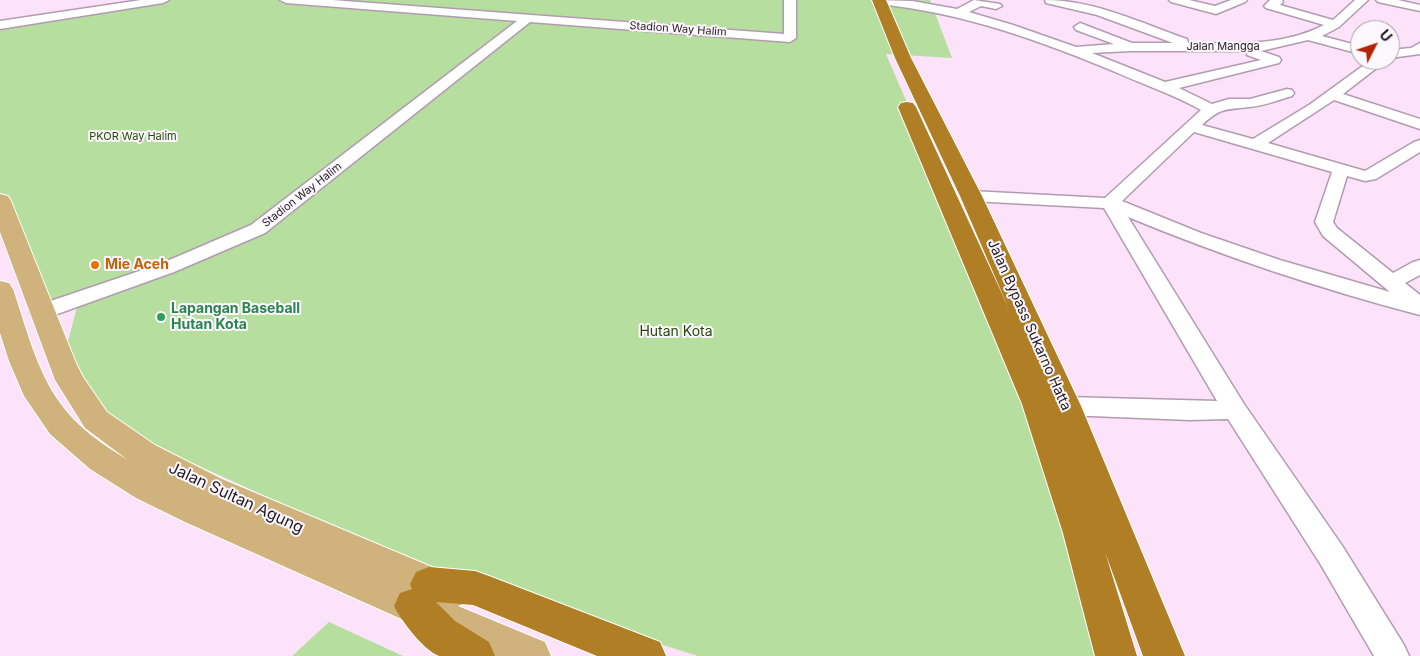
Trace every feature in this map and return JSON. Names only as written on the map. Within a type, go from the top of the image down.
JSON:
[{"type":"highway","name":"Jalan Bypass Sukarno Hatta","points":[[876,0],[971,196],[976,234],[1081,532],[1116,656]]},
{"type":"highway","name":"Jalan Bypass Sukarno Hatta","points":[[876,0],[876,35],[976,234],[1066,406],[1164,656]]},
{"type":"highway","points":[[474,656],[441,634],[422,595],[475,588],[645,656]]},
{"type":"main road","name":"Jalan Sultan Agung","points":[[0,201],[14,310],[70,380],[96,420],[143,454],[422,595],[530,656]]},
{"type":"main road","name":"Jalan Sultan Agung","points":[[422,595],[605,656]]},
{"type":"street","points":[[0,24],[44,12],[144,0]]},
{"type":"street","points":[[0,24],[163,0]]},
{"type":"street","name":"Stadion Way Halim","points":[[286,0],[790,38],[790,0]]},
{"type":"street","points":[[876,0],[915,5],[959,14],[1003,26],[1164,87],[1199,102],[1209,110]]},
{"type":"street","points":[[1175,0],[1216,10],[1235,1]]},
{"type":"street","points":[[1276,0],[1277,2],[1270,6],[1334,24]]},
{"type":"street","name":"Jalan Mangga","points":[[1070,50],[1131,47],[1265,47],[1308,36],[1334,24],[1362,0]]},
{"type":"street","points":[[1382,0],[1420,8]]},
{"type":"street","points":[[1050,1],[1100,12],[1194,47]]},
{"type":"street","points":[[959,14],[979,2],[996,6]]},
{"type":"street","name":"Stadion Way Halim","points":[[14,310],[167,268],[258,229],[522,17]]},
{"type":"street","points":[[1080,27],[1131,47]]},
{"type":"street","points":[[1308,36],[1350,47]]},
{"type":"street","points":[[1400,53],[1415,51],[1420,47]]},
{"type":"street","points":[[1164,87],[1274,60],[1242,48]]},
{"type":"street","points":[[1400,61],[1412,65]]},
{"type":"street","points":[[1254,145],[1332,95],[1366,70]]},
{"type":"street","points":[[1110,203],[1209,110],[1229,103],[1250,103],[1287,92]]},
{"type":"street","points":[[1332,95],[1420,124]]},
{"type":"street","points":[[1192,127],[1350,172],[1370,175],[1420,145]]},
{"type":"street","points":[[1350,172],[1324,222],[1330,232],[1342,244],[1420,307]]},
{"type":"street","points":[[971,196],[1080,203],[1110,203],[1203,240],[1420,307]]},
{"type":"street","points":[[1110,203],[1234,410],[1332,556],[1392,656]]},
{"type":"street","points":[[1391,283],[1420,266]]},
{"type":"street","points":[[1066,406],[1234,410]]},
{"type":"street","points":[[1190,410],[1254,440]]},
{"type":"green space","name":"Hutan Kota","points":[[153,0],[930,0],[952,58],[886,54],[968,244],[1073,501],[1103,656],[698,656],[436,574],[98,420],[62,363],[80,296],[44,309],[0,192],[0,24]]},
{"type":"green space","points":[[329,622],[403,656],[292,656]]},
{"type":"place","name":"Mie Aceh","points":[[95,265]]},
{"type":"place","name":"Lapangan Baseball Hutan Kota","points":[[161,317]]},
{"type":"park label","name":"PKOR Way Halim","points":[[133,137]]}]
